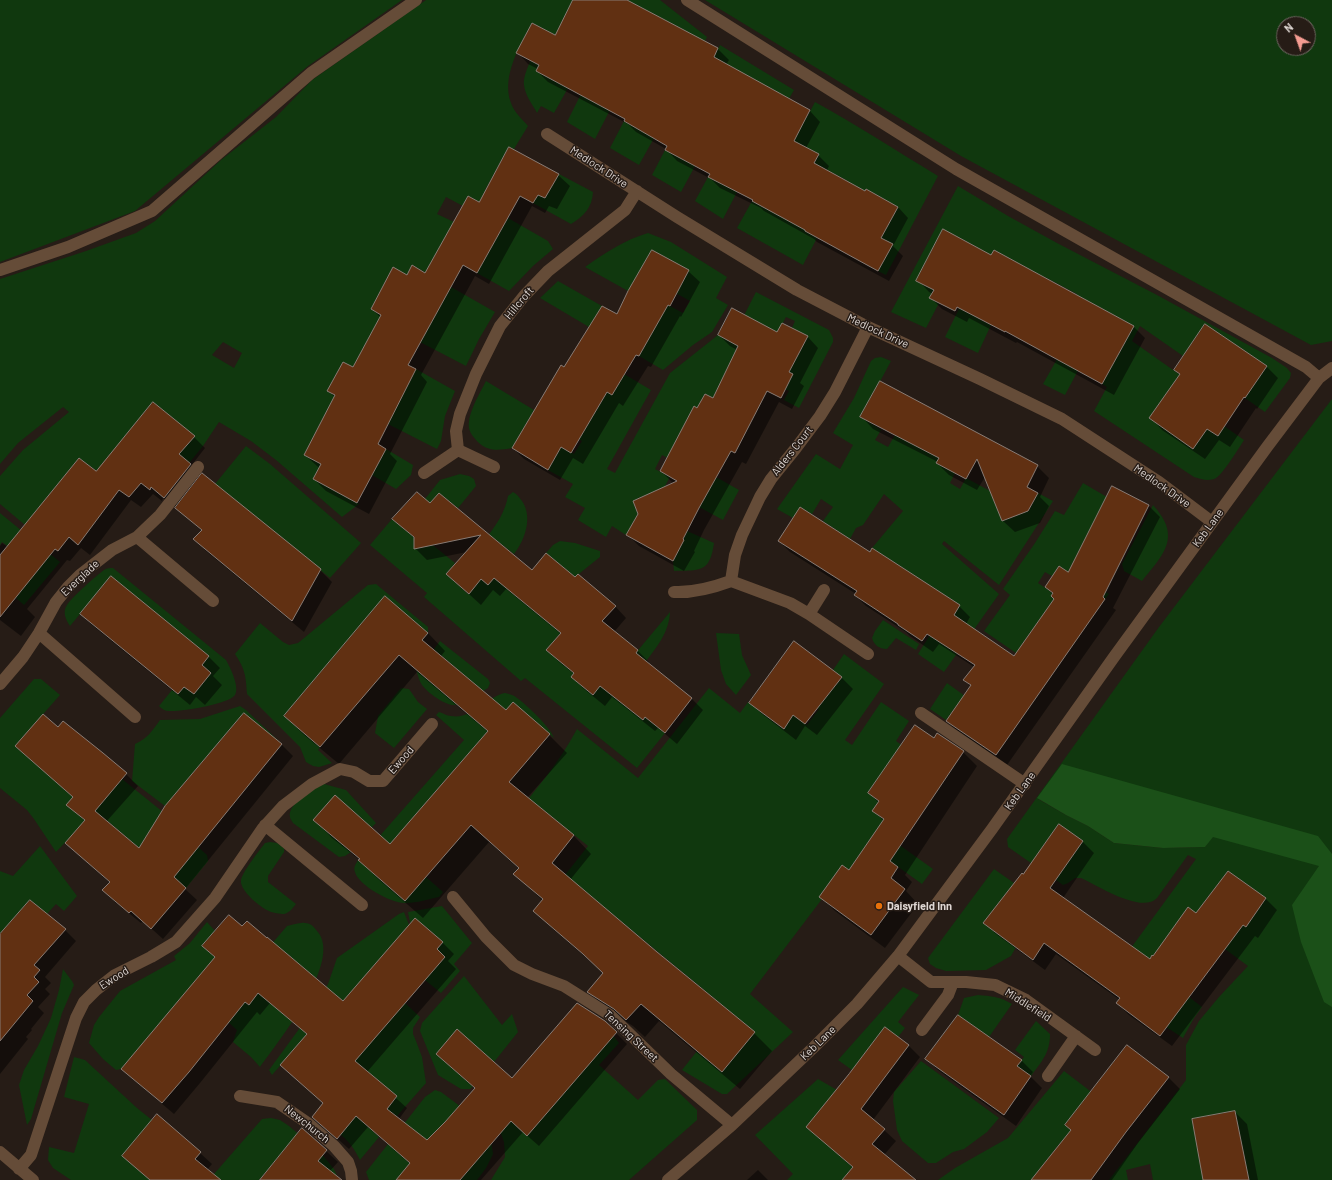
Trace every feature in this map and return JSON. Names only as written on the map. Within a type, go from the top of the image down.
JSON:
[{"type":"street","points":[[0,270],[68,247],[152,211],[311,73],[416,0]]},
{"type":"street","points":[[687,0],[956,169],[1306,367],[1319,378]]},
{"type":"street","name":"Medlock Drive","points":[[547,134],[797,290],[868,327],[1062,419],[1159,482],[1212,522]]},
{"type":"street","name":"Hillcroft","points":[[458,450],[456,431],[460,414],[476,374],[500,326],[524,296],[548,271],[626,210],[637,191]]},
{"type":"street","name":"Alders Court","points":[[731,581],[735,555],[742,534],[760,497],[771,479],[820,416],[835,392],[868,327]]},
{"type":"street","name":"Keb Lane","points":[[668,1180],[732,1125],[814,1047],[857,1004],[898,956],[992,830],[1114,657],[1212,522],[1319,378],[1332,368]]},
{"type":"street","points":[[424,473],[458,450],[494,467]]},
{"type":"street","name":"Everglade","points":[[0,684],[23,657],[39,633],[56,602],[68,587],[80,575],[112,550],[138,537],[160,515],[198,467]]},
{"type":"street","points":[[138,537],[213,601]]},
{"type":"street","points":[[674,592],[702,590],[731,581],[790,603],[868,654]]},
{"type":"street","points":[[809,614],[824,590]]},
{"type":"street","points":[[39,633],[135,717]]},
{"type":"street","points":[[921,713],[1025,784]]},
{"type":"street","name":"Ewood","points":[[19,1169],[31,1155],[76,1018],[84,1002],[115,975],[151,957],[176,942],[215,898],[252,842],[265,825],[283,806],[312,784],[340,769],[354,772],[369,781],[383,781],[432,724]]},
{"type":"street","points":[[265,825],[362,905]]},
{"type":"street","name":"Tensing Street","points":[[452,897],[486,937],[514,965],[532,974],[564,986],[610,1015],[671,1074],[732,1125]]},
{"type":"street","name":"Middlefield","points":[[898,956],[931,982],[995,985],[1026,1000],[1096,1050]]},
{"type":"street","points":[[922,1030],[948,996],[953,982]]},
{"type":"street","points":[[1048,1076],[1076,1036]]},
{"type":"street","name":"Newchurch","points":[[240,1096],[277,1102],[309,1124],[334,1146],[348,1162],[352,1180]]},
{"type":"street","points":[[0,1152],[32,1180]]},
{"type":"green space","points":[[0,0],[402,0],[308,66],[135,211],[0,262]]},
{"type":"green space","points":[[426,0],[579,0],[552,41],[536,71],[568,88],[554,113],[541,106],[537,113],[529,99],[524,85],[524,79],[529,65],[547,31],[532,23],[517,51],[508,82],[512,106],[528,126],[514,149],[509,147],[485,190],[490,208],[468,196],[463,206],[446,197],[437,214],[454,222],[432,276],[412,265],[407,275],[393,267],[371,309],[384,317],[353,367],[343,362],[327,391],[358,408],[353,417],[330,405],[304,455],[321,464],[313,479],[359,504],[342,517],[276,460],[251,441],[219,422],[203,446],[185,468],[166,453],[194,436],[153,402],[97,471],[79,458],[25,525],[0,504],[0,476],[23,450],[69,412],[63,407],[18,443],[0,464],[0,279],[136,233],[155,221],[221,160],[276,117],[312,80]],"holes":[[[223,342],[242,353],[234,368],[212,355]]]},
{"type":"green space","points":[[629,0],[660,0],[707,37],[689,73],[673,24],[660,18],[617,23]]},
{"type":"green space","points":[[705,0],[1332,0],[1332,341],[1311,345],[961,156]]},
{"type":"green space","points":[[720,45],[794,90],[775,123],[702,79]]},
{"type":"green space","points":[[581,94],[610,110],[595,139],[567,122]]},
{"type":"green space","points":[[815,102],[938,176],[886,275],[878,271],[893,244],[881,238],[898,207],[866,189],[838,240],[832,210],[848,181],[818,165],[790,214],[808,224],[805,231],[817,238],[803,265],[737,228],[752,201],[784,218],[819,155],[786,137],[800,113],[807,117]]},
{"type":"green space","points":[[624,121],[654,138],[639,165],[610,148]]},
{"type":"green space","points":[[665,150],[695,166],[681,192],[652,175]]},
{"type":"green space","points":[[559,174],[593,192],[589,207],[580,218],[571,224],[533,203],[538,195],[545,198]]},
{"type":"green space","points":[[708,177],[737,192],[723,219],[695,201]]},
{"type":"green space","points":[[958,186],[1008,216],[1157,295],[1272,358],[1287,368],[1291,373],[1290,378],[1265,412],[1245,398],[1267,366],[1205,324],[1183,356],[1140,326],[1132,341],[1210,396],[1193,448],[1207,429],[1217,436],[1224,426],[1244,440],[1219,476],[1211,480],[1194,477],[1094,411],[1107,387],[1102,384],[1117,357],[1123,320],[1091,303],[1082,363],[1065,395],[1043,384],[1061,352],[1060,325],[1077,294],[1043,276],[1016,327],[1011,299],[1027,268],[994,250],[966,302],[983,311],[979,319],[991,325],[978,353],[945,337],[963,301],[958,278],[975,246],[943,230],[934,290],[930,298],[939,303],[926,328],[891,312]]},
{"type":"green space","points":[[508,218],[548,241],[553,249],[533,266],[509,291],[477,273]]},
{"type":"green space","points":[[648,233],[671,242],[727,277],[716,298],[728,305],[712,332],[693,345],[663,370],[639,356],[647,342],[633,334],[668,305],[683,313],[690,301],[676,293],[628,291],[585,267],[623,243]]},
{"type":"green space","points":[[558,281],[602,306],[589,327],[540,298]]},
{"type":"green space","points":[[451,287],[495,312],[479,339],[466,366],[420,342]]},
{"type":"green space","points":[[756,292],[829,330],[833,338],[833,342],[799,408],[784,400],[789,391],[785,389],[789,372],[808,336],[792,328],[795,321],[786,317],[763,359],[714,399],[705,394],[697,408],[678,463],[662,455],[655,469],[670,477],[656,502],[644,496],[638,498],[634,505],[638,514],[626,535],[612,526],[606,537],[578,520],[585,508],[565,497],[573,484],[548,470],[561,447],[574,454],[582,441],[569,432],[585,404],[597,410],[607,392],[612,395],[624,374],[651,390],[607,469],[615,473],[670,373],[718,335],[731,341]]},
{"type":"green space","points":[[881,357],[891,361],[861,417],[881,430],[875,440],[888,447],[895,435],[947,442],[936,463],[955,473],[950,483],[960,489],[966,478],[1005,499],[1000,516],[1007,519],[1011,518],[1018,505],[1029,511],[1038,493],[1053,501],[999,585],[944,541],[942,544],[999,594],[944,672],[918,654],[930,635],[960,605],[872,548],[903,511],[884,494],[863,525],[856,528],[850,539],[823,521],[833,507],[821,499],[812,514],[800,507],[793,518],[777,509],[816,454],[840,469],[853,445],[833,433],[854,398],[871,361],[875,358]]},
{"type":"green space","points":[[416,369],[455,391],[445,416],[441,441],[437,449],[388,424]]},
{"type":"green space","points":[[486,381],[534,410],[512,448],[499,450],[487,448],[477,441],[469,428],[472,410]]},
{"type":"green space","points":[[1332,399],[1332,1180],[1249,1180],[1235,1111],[1192,1120],[1205,1174],[1202,1175],[1203,1180],[1153,1180],[1150,1164],[1126,1170],[1128,1180],[1109,1180],[1186,1080],[1186,1045],[1199,1021],[1248,966],[1225,949],[1243,925],[1246,927],[1266,898],[1228,871],[1207,898],[1164,963],[1152,956],[1138,975],[1128,952],[1196,859],[1188,855],[1157,898],[1150,902],[1141,903],[1120,897],[1081,878],[1075,878],[1063,885],[1056,880],[1083,841],[1059,824],[1031,863],[1008,847],[1007,839],[1159,627]],"holes":[[[1038,799],[1212,837],[1205,847],[1163,848],[1114,843],[1088,826]]]},
{"type":"green space","points":[[246,446],[270,464],[361,543],[330,578],[215,484]]},
{"type":"green space","points":[[386,449],[413,465],[411,475],[396,489],[372,475]]},
{"type":"green space","points":[[460,474],[474,479],[476,486],[458,508],[439,493],[430,503],[425,499],[440,480]]},
{"type":"green space","points":[[716,477],[739,490],[723,520],[699,507]]},
{"type":"green space","points":[[1083,483],[1107,497],[1102,590],[1109,594],[1105,599],[1059,566],[1052,576],[1045,572],[1038,583],[1053,593],[1051,596],[1054,599],[1016,653],[984,631],[1010,595],[1003,589],[1055,511],[1064,515]]},
{"type":"green space","points":[[513,492],[522,501],[527,514],[524,535],[514,554],[495,539],[492,542],[487,537],[500,518],[508,496]]},
{"type":"green space","points":[[1153,505],[1162,516],[1167,527],[1167,545],[1163,554],[1142,581],[1124,571],[1122,564]]},
{"type":"green space","points":[[0,513],[60,562],[24,605],[16,598],[25,586],[1,566],[13,550],[2,542],[0,545]]},
{"type":"green space","points":[[392,519],[406,531],[416,521],[429,542],[455,563],[446,574],[468,594],[481,579],[488,585],[501,570],[517,597],[542,617],[569,623],[546,650],[574,673],[571,677],[593,695],[603,682],[643,720],[645,717],[665,733],[637,768],[525,678],[521,681],[424,597],[427,593],[370,545]]},
{"type":"green space","points":[[687,531],[714,543],[712,555],[707,565],[699,569],[674,571],[673,561]]},
{"type":"green space","points":[[560,541],[575,543],[600,551],[600,557],[575,577],[546,553],[553,545]]},
{"type":"green space","points":[[107,568],[113,568],[226,660],[235,682],[235,695],[224,701],[194,709],[169,711],[160,707],[159,706],[172,690],[178,694],[184,687],[194,694],[211,673],[202,665],[209,656],[111,577],[70,626],[66,619],[65,613],[69,602],[104,570]]},
{"type":"green space","points":[[376,584],[428,627],[428,633],[385,597],[284,716],[320,747],[318,750],[332,763],[319,767],[313,766],[306,762],[300,747],[247,694],[244,673],[235,654],[260,623],[283,642],[289,645],[298,643],[368,585]]},
{"type":"green space","points":[[670,612],[667,627],[664,633],[644,664],[634,655]]},
{"type":"green space","points":[[883,620],[919,644],[916,650],[896,638],[887,649],[876,645],[872,638]]},
{"type":"green space","points":[[716,633],[739,634],[742,655],[751,675],[736,695],[726,684],[721,670]]},
{"type":"green space","points":[[440,641],[488,679],[490,683],[488,688],[468,700],[459,704],[451,705],[441,701],[424,688],[420,682],[416,670],[452,700],[470,680],[434,649]]},
{"type":"green space","points":[[844,654],[884,684],[845,740],[852,745],[881,702],[909,721],[896,741],[907,749],[874,784],[868,793],[879,801],[872,811],[905,834],[898,844],[933,869],[922,884],[876,851],[849,870],[822,899],[750,994],[793,1032],[727,1094],[722,1094],[682,1070],[697,1051],[722,1072],[755,1032],[565,875],[588,846],[542,809],[510,821],[554,765],[577,729],[638,778],[709,688],[740,713],[748,702],[783,729],[793,715],[807,725],[819,709],[813,705],[830,692],[842,677],[833,670]]},
{"type":"green space","points":[[34,679],[41,679],[60,695],[15,746],[93,813],[122,779],[194,837],[191,841],[207,855],[208,861],[186,888],[103,817],[78,829],[56,852],[27,810],[0,788],[0,718]]},
{"type":"green space","points":[[947,683],[976,704],[969,714],[956,706],[946,720],[930,709]]},
{"type":"green space","points":[[401,688],[409,689],[418,702],[427,709],[394,748],[375,733],[378,716]]},
{"type":"green space","points":[[505,693],[514,696],[538,716],[554,738],[513,702],[387,848],[377,839],[464,740],[436,715],[439,712],[450,716],[466,715],[498,695]]},
{"type":"green space","points":[[240,706],[282,744],[244,713],[165,806],[132,781],[135,744],[147,737],[160,720],[200,719]]},
{"type":"green space","points":[[1062,764],[1318,836],[1332,854],[1332,1007],[1324,1002],[1301,942],[1292,905],[1319,866],[1213,837],[1205,847],[1163,848],[1114,843],[1088,826],[1037,798]]},
{"type":"green space","points":[[324,784],[346,790],[376,823],[371,828],[313,820],[351,852],[345,856],[339,857],[293,823],[290,818],[290,812],[302,797]]},
{"type":"green space","points":[[265,843],[277,843],[284,848],[284,852],[268,876],[268,882],[296,904],[292,909],[284,914],[279,914],[265,909],[251,898],[243,889],[241,884],[242,876],[252,861]]},
{"type":"green space","points":[[40,846],[77,896],[64,911],[56,904],[47,914],[30,900],[0,934],[0,871],[13,876]]},
{"type":"green space","points":[[358,860],[405,901],[426,877],[443,892],[439,897],[406,903],[385,897],[369,888],[357,877],[354,869]]},
{"type":"green space","points":[[994,869],[1014,883],[983,923],[1016,947],[1011,956],[986,970],[946,971],[936,968],[930,964],[928,958]]},
{"type":"green space","points":[[442,906],[472,943],[454,964],[460,971],[441,993],[425,980],[445,957],[437,949],[443,942],[425,926],[421,931],[410,922],[408,912]]},
{"type":"green space","points":[[404,912],[409,925],[405,1003],[420,1017],[413,1028],[413,1034],[422,1057],[426,1083],[397,1116],[387,1109],[397,1096],[314,1027],[272,1075],[269,1070],[313,1010],[328,984],[337,958]]},
{"type":"green space","points":[[207,922],[215,931],[202,946],[242,979],[235,994],[248,1005],[258,993],[294,960],[288,954],[283,959],[269,947],[287,926],[303,923],[309,924],[315,928],[323,944],[322,961],[316,980],[293,1021],[260,1067],[251,1057],[233,1042],[237,1030],[216,1011],[121,1069],[116,1070],[103,1059],[89,1043],[94,1025],[120,991],[176,960],[174,956],[190,943]]},
{"type":"green space","points":[[63,969],[74,985],[62,1013],[31,1119],[27,1125],[19,1085],[24,1070],[38,1046],[51,1018]]},
{"type":"green space","points":[[464,976],[502,1025],[512,1014],[518,1032],[494,1062],[457,1030],[436,1054],[473,1086],[470,1089],[461,1089],[438,1075],[420,1031],[422,1023]]},
{"type":"green space","points":[[903,987],[919,995],[898,1022],[905,1028],[898,1037],[885,1028],[852,1070],[838,1060]]},
{"type":"green space","points":[[978,995],[996,997],[1012,1004],[989,1037],[958,1015],[964,998]]},
{"type":"green space","points":[[1189,997],[1202,1007],[1183,1038],[1157,1021]]},
{"type":"green space","points":[[577,1003],[612,1034],[619,1043],[599,1065],[638,1100],[658,1080],[665,1079],[697,1110],[697,1120],[629,1180],[491,1180],[505,1157],[504,1142],[490,1103],[527,1135],[610,1040],[573,1007]]},
{"type":"green space","points":[[1036,1021],[1050,1034],[1050,1041],[1045,1056],[1031,1076],[1017,1066],[1024,1057],[1015,1050]]},
{"type":"green space","points":[[74,1057],[85,1060],[152,1120],[150,1180],[71,1180],[53,1168],[48,1160],[49,1147],[74,1153],[89,1104],[64,1097]]},
{"type":"green space","points":[[921,1061],[999,1118],[987,1132],[964,1149],[953,1152],[936,1163],[928,1163],[902,1141],[897,1130],[893,1101],[894,1092]]},
{"type":"green space","points":[[1064,1071],[1102,1100],[1081,1105],[1065,1125],[1075,1133],[1065,1146],[1060,1143],[1039,1170],[1050,1180],[938,1180],[955,1168],[1008,1138]]},
{"type":"green space","points":[[818,1079],[837,1090],[853,1167],[842,1180],[787,1180],[793,1174],[755,1135]]},
{"type":"green space","points":[[435,1090],[441,1092],[480,1121],[491,1141],[493,1154],[486,1168],[477,1180],[460,1180],[487,1148],[450,1117],[396,1180],[369,1180],[366,1172],[425,1097]]},
{"type":"green space","points":[[356,1116],[379,1137],[360,1160],[348,1142],[332,1128],[348,1125]]},
{"type":"green space","points":[[271,1118],[280,1120],[289,1126],[321,1153],[334,1169],[338,1178],[292,1141],[259,1180],[203,1180],[214,1174],[262,1119]]},
{"type":"building","points":[[573,0],[627,0],[718,48],[714,57],[810,110],[794,141],[819,154],[814,163],[898,207],[881,238],[893,244],[878,271],[752,201],[753,200],[708,177],[710,174],[665,150],[667,146],[624,121],[625,119],[536,71],[539,65],[516,53],[532,23],[555,35]]},
{"type":"building","points":[[509,147],[559,174],[545,198],[538,195],[533,203],[520,196],[477,273],[463,265],[408,365],[416,369],[378,444],[386,449],[357,503],[313,479],[321,464],[304,455],[335,395],[327,391],[343,362],[353,367],[381,315],[371,309],[393,267],[407,275],[412,265],[425,273],[468,196],[479,202]]},
{"type":"building","points":[[943,229],[991,255],[994,250],[1134,326],[1102,384],[1005,331],[957,307],[955,311],[929,298],[934,290],[916,281]]},
{"type":"building","points":[[652,250],[689,270],[670,306],[668,305],[639,356],[636,355],[612,395],[607,392],[571,453],[561,447],[548,470],[512,448],[561,365],[564,367],[602,306],[617,314],[628,291]]},
{"type":"building","points":[[732,308],[777,332],[782,323],[808,336],[789,372],[793,374],[781,398],[767,391],[735,453],[731,451],[699,508],[673,561],[626,535],[638,514],[633,501],[677,481],[660,471],[694,406],[697,408],[705,394],[713,398],[738,346],[718,335]]},
{"type":"building","points":[[1205,324],[1267,366],[1218,436],[1207,429],[1193,449],[1149,418],[1180,374],[1174,370]]},
{"type":"building","points":[[880,381],[1038,465],[1027,487],[1038,493],[1028,511],[1002,521],[977,459],[966,479],[936,463],[939,458],[860,417]]},
{"type":"building","points":[[153,402],[195,436],[179,454],[191,464],[164,498],[151,487],[150,490],[141,483],[129,497],[119,490],[78,545],[69,537],[58,551],[55,549],[0,617],[0,555],[79,458],[96,471]]},
{"type":"building","points":[[202,473],[321,569],[292,621],[193,539],[202,530],[175,508]]},
{"type":"building","points":[[1112,486],[1149,505],[1103,597],[1105,599],[996,755],[946,721],[971,685],[963,680],[975,665],[927,634],[922,641],[854,595],[857,591],[778,541],[800,507],[870,552],[872,548],[960,605],[954,615],[1014,656],[1054,599],[1051,596],[1053,593],[1045,587],[1059,566],[1068,572]]},
{"type":"building","points":[[417,492],[430,503],[439,493],[532,570],[546,553],[575,577],[578,574],[616,606],[602,621],[638,650],[636,653],[692,698],[665,733],[645,717],[643,720],[600,686],[593,695],[571,677],[574,673],[546,650],[561,633],[494,578],[488,585],[481,579],[469,594],[446,574],[481,535],[414,549],[414,537],[392,519]]},
{"type":"building","points":[[111,576],[209,656],[202,665],[211,673],[194,694],[184,687],[178,694],[80,614]]},
{"type":"building","points":[[385,596],[428,633],[422,640],[506,710],[513,702],[550,734],[509,782],[574,835],[552,863],[657,952],[755,1032],[722,1072],[641,1004],[626,1020],[614,1009],[587,992],[603,973],[533,911],[543,899],[513,874],[519,868],[471,825],[405,901],[358,860],[360,859],[313,820],[335,795],[390,844],[488,731],[399,655],[320,747],[284,716]]},
{"type":"building","points":[[794,641],[842,677],[805,724],[793,715],[784,729],[749,703]]},
{"type":"building","points":[[244,713],[282,744],[174,877],[186,888],[151,929],[131,911],[129,913],[102,890],[110,882],[65,843],[85,820],[66,805],[73,797],[15,746],[43,714],[58,727],[63,721],[103,753],[127,773],[95,811],[139,848],[165,806]]},
{"type":"building","points":[[915,725],[934,738],[937,733],[964,751],[890,861],[898,867],[891,878],[905,889],[871,935],[819,897],[842,865],[849,870],[884,819],[872,811],[879,801],[868,793]]},
{"type":"building","points":[[1059,824],[1083,841],[1050,888],[1150,959],[1188,907],[1196,913],[1228,871],[1266,898],[1246,927],[1243,925],[1160,1036],[1116,1003],[1120,998],[1044,943],[1033,960],[983,923],[1022,873],[1023,874]]},
{"type":"building","points":[[30,900],[66,929],[34,965],[40,970],[34,977],[39,982],[27,995],[33,1001],[0,1041],[0,934]]},
{"type":"building","points":[[229,915],[242,926],[247,921],[343,1001],[415,918],[443,942],[437,949],[445,957],[355,1061],[397,1096],[387,1109],[427,1140],[475,1088],[436,1054],[457,1029],[512,1078],[577,1003],[605,1021],[617,1032],[527,1136],[511,1121],[460,1180],[396,1180],[410,1163],[356,1116],[337,1139],[312,1117],[323,1103],[280,1065],[307,1034],[258,993],[249,1005],[245,1002],[162,1103],[121,1069],[215,957],[202,946]]},
{"type":"building","points":[[958,1015],[1022,1060],[1017,1066],[1031,1076],[1004,1115],[925,1059]]},
{"type":"building","points":[[885,1027],[909,1045],[861,1109],[885,1129],[872,1144],[916,1180],[842,1180],[853,1167],[806,1127]]},
{"type":"building","points":[[1127,1045],[1169,1077],[1091,1180],[1031,1180],[1071,1130],[1065,1125]]},
{"type":"building","points":[[1235,1111],[1249,1180],[1203,1180],[1192,1119]]},
{"type":"building","points":[[157,1114],[201,1152],[195,1159],[221,1180],[150,1180],[122,1156]]},
{"type":"building","points":[[302,1128],[327,1150],[318,1161],[342,1180],[260,1180]]},
{"type":"place","name":"Daisyfield Inn","points":[[879,906]]}]
